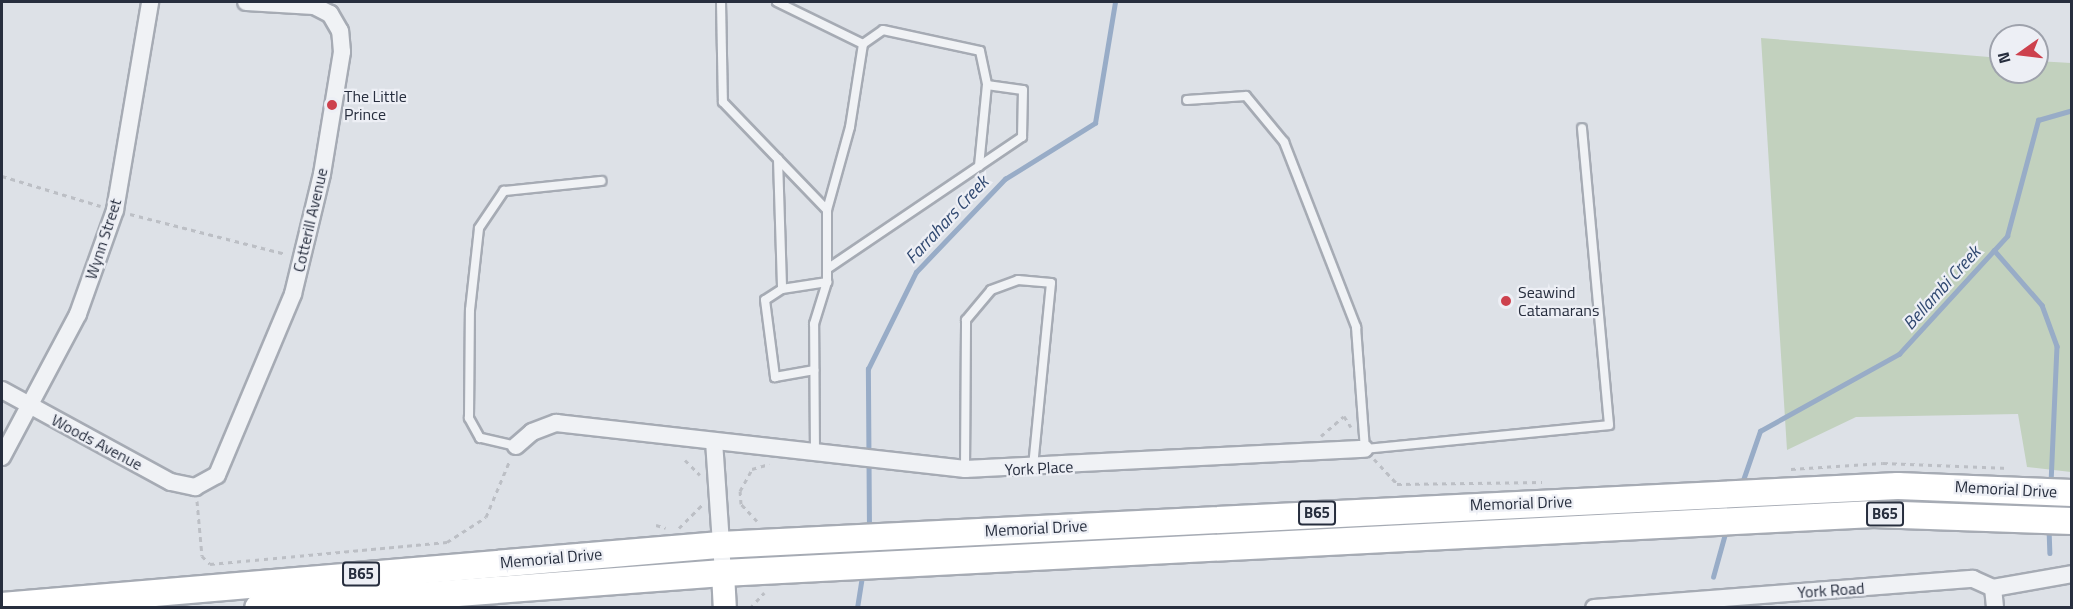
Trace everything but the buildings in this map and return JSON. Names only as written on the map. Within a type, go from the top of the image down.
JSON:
[{"type":"main road","name":"Memorial Drive","points":[[2,606],[720,544],[1728,494],[2014,488],[2072,493]]},
{"type":"main road","name":"Memorial Drive","points":[[258,608],[723,573],[1873,514],[2013,517],[2072,521]]},
{"type":"main road","points":[[723,573],[725,608]]},
{"type":"street","name":"Wynn Street","points":[[2,457],[32,407],[78,314],[115,210],[150,2]]},
{"type":"street","name":"Cotterill Avenue","points":[[195,488],[218,475],[258,387],[302,258],[322,174],[342,52],[340,31],[330,14],[314,6],[246,2]]},
{"type":"street","name":"Woods Avenue","points":[[2,390],[171,482],[195,488]]},
{"type":"street","name":"York Place","points":[[516,446],[532,432],[556,423],[965,469],[1032,468],[1365,449]]},
{"type":"street","points":[[714,441],[723,573]]},
{"type":"street","points":[[1995,608],[1993,588],[2072,574]]},
{"type":"street","name":"York Road","points":[[1594,608],[1973,579],[1993,588]]},
{"type":"lane","points":[[721,2],[723,102],[827,210]]},
{"type":"lane","points":[[777,2],[863,44]]},
{"type":"lane","points":[[815,453],[814,324],[827,282],[827,210],[850,127],[863,44],[883,30],[980,51],[987,85],[979,166]]},
{"type":"lane","points":[[828,269],[1022,137],[1023,90],[987,85]]},
{"type":"lane","points":[[1187,100],[1246,96],[1284,142],[1356,327],[1365,449],[1609,425],[1582,128]]},
{"type":"lane","points":[[778,159],[782,289]]},
{"type":"lane","points":[[516,446],[480,438],[469,418],[470,322],[479,228],[504,190],[601,181]]},
{"type":"lane","points":[[965,469],[966,320],[991,290],[1018,280],[1051,283],[1032,468]]},
{"type":"lane","points":[[814,370],[775,377],[765,300],[782,289],[827,282]]},
{"type":"path","points":[[2,176],[115,210],[302,258]]},
{"type":"path","points":[[195,488],[202,556],[210,564],[447,542],[486,517],[516,446]]},
{"type":"path","points":[[1365,449],[1397,484],[1547,482]]},
{"type":"path","points":[[685,460],[702,477],[702,488]]},
{"type":"path","points":[[765,525],[744,509],[740,491],[752,469],[771,464]]},
{"type":"path","points":[[656,525],[678,528],[698,512],[703,498]]},
{"type":"path","points":[[750,608],[757,595],[771,592]]},
{"type":"green space","points":[[1761,38],[1989,57],[1989,84],[2049,84],[2049,62],[2071,63],[2071,472],[2027,467],[2018,414],[1856,417],[1787,450]]},
{"type":"waterway","name":"Farrahars Creek","points":[[869,531],[868,369],[916,272],[1005,179],[1095,123],[1115,2]]},
{"type":"waterway","name":"Bellambi Creek","points":[[1741,486],[1760,431],[1899,354],[2007,236],[2038,120],[2072,110]]},
{"type":"waterway","points":[[1994,250],[2042,305],[2057,346],[2051,484]]},
{"type":"waterway","points":[[2049,528],[2050,553]]},
{"type":"waterway","points":[[1713,577],[1726,530]]},
{"type":"waterway","name":"Farrahars Creek","points":[[857,608],[862,575]]},
{"type":"place","name":"The Little Prince","points":[[332,105]]},
{"type":"place","name":"Seawind Catamarans","points":[[1506,301]]}]
